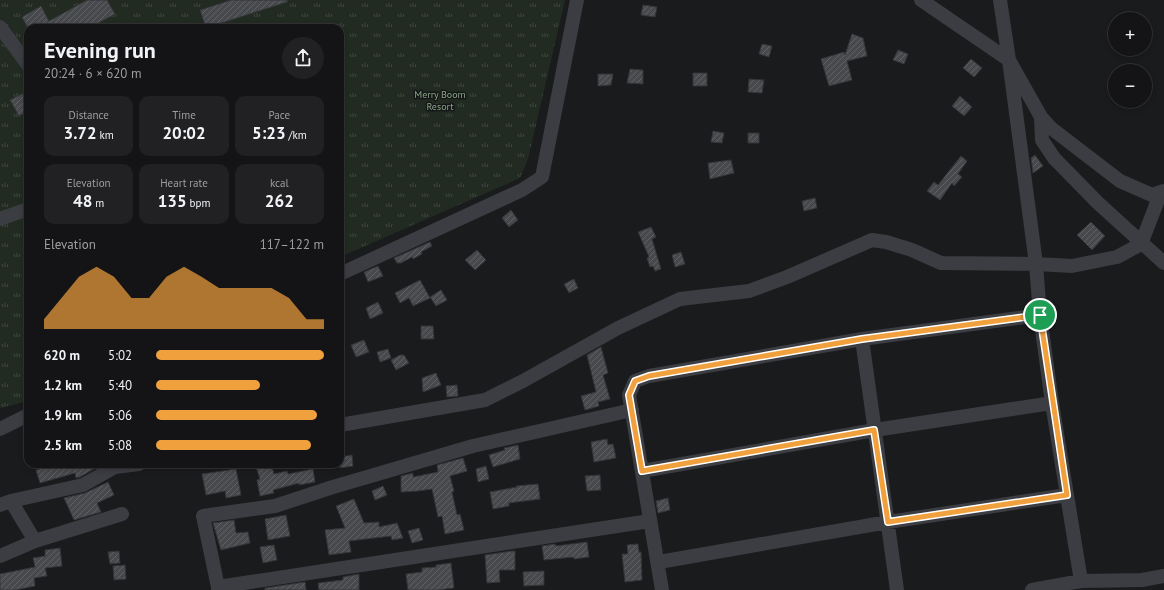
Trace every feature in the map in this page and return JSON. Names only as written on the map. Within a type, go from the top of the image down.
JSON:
[{"type":"street","points":[[344,272],[522,190],[542,177],[577,0]]},
{"type":"street","points":[[921,0],[1009,60],[1041,117],[1051,128],[1120,181],[1152,195],[1163,191]]},
{"type":"street","points":[[1000,0],[1036,264],[1040,315],[1052,403],[1081,581]]},
{"type":"street","points":[[0,27],[24,60]]},
{"type":"street","points":[[1041,117],[1042,140],[1054,158],[1097,202],[1141,244],[1164,263]]},
{"type":"street","points":[[344,424],[485,400],[524,381],[618,328],[680,299],[749,291],[787,277],[872,240],[886,242],[912,250],[941,263],[1072,266],[1117,257],[1141,244],[1163,191]]},
{"type":"street","points":[[0,219],[24,210]]},
{"type":"street","points":[[662,590],[659,562],[650,521],[629,395],[635,381],[649,376],[862,339],[1040,315]]},
{"type":"street","points":[[862,339],[897,590]]},
{"type":"street","points":[[642,471],[874,430],[1052,403]]},
{"type":"street","points":[[632,410],[473,446],[348,482],[275,506],[203,516],[218,589],[650,521]]},
{"type":"street","points":[[0,430],[24,417]]},
{"type":"street","points":[[35,541],[6,503],[83,485],[113,468]]},
{"type":"street","points":[[659,562],[888,522],[1067,495]]},
{"type":"street","points":[[0,556],[35,541],[122,514]]},
{"type":"street","points":[[1032,590],[1081,581],[1142,585],[1164,576]]},
{"type":"green space","name":"Merry Boom Resort","points":[[0,0],[565,0],[528,159],[520,178],[344,255],[344,24],[24,24],[24,402],[0,408]]},
{"type":"building","points":[[87,0],[107,0],[115,14],[96,24],[26,24],[22,17],[41,6],[49,21]]},
{"type":"building","points":[[231,0],[287,0],[287,2],[218,24],[205,24],[200,10]]},
{"type":"building","points":[[643,5],[657,7],[655,17],[641,15]]},
{"type":"building","points":[[852,34],[863,38],[867,56],[847,61],[852,80],[829,86],[821,59],[844,52],[845,55]]},
{"type":"building","points":[[762,44],[772,46],[769,57],[759,54]]},
{"type":"building","points":[[898,50],[908,54],[904,64],[893,60]]},
{"type":"building","points":[[971,59],[982,68],[974,77],[963,68]]},
{"type":"building","points":[[630,69],[643,70],[643,84],[627,83]]},
{"type":"building","points":[[693,73],[707,73],[707,86],[693,86]]},
{"type":"building","points":[[598,74],[613,74],[611,85],[598,86]]},
{"type":"building","points":[[749,79],[764,80],[762,93],[748,92]]},
{"type":"building","points":[[24,93],[24,113],[19,116],[10,100]]},
{"type":"building","points":[[960,96],[972,107],[964,116],[952,106]]},
{"type":"building","points":[[713,131],[724,133],[722,143],[711,142]]},
{"type":"building","points":[[748,133],[759,133],[759,143],[748,143]]},
{"type":"building","points":[[1035,155],[1043,166],[1033,173],[1031,158]]},
{"type":"building","points":[[961,156],[967,161],[958,174],[962,177],[954,186],[952,183],[940,200],[927,191],[934,182],[938,185]]},
{"type":"building","points":[[731,160],[734,173],[710,179],[708,163]]},
{"type":"building","points":[[815,198],[817,208],[804,211],[802,201]]},
{"type":"building","points":[[511,210],[518,220],[509,227],[502,218]]},
{"type":"building","points":[[1091,222],[1105,236],[1092,250],[1077,235]]},
{"type":"building","points":[[651,227],[656,237],[652,239],[661,269],[655,271],[653,266],[650,267],[647,258],[649,257],[638,232]]},
{"type":"building","points":[[430,242],[432,246],[421,252],[422,254],[413,259],[412,257],[401,263],[397,263],[394,258]]},
{"type":"building","points":[[477,250],[486,260],[475,270],[465,260]]},
{"type":"building","points":[[681,252],[685,264],[675,267],[672,255]]},
{"type":"building","points":[[378,266],[383,276],[368,282],[364,272]]},
{"type":"building","points":[[574,279],[578,288],[569,293],[564,284]]},
{"type":"building","points":[[420,280],[430,298],[413,306],[409,298],[400,303],[395,293]]},
{"type":"building","points":[[441,290],[447,300],[436,306],[430,297]]},
{"type":"building","points":[[378,302],[383,313],[370,319],[366,308]]},
{"type":"building","points":[[421,326],[433,326],[434,339],[421,339]]},
{"type":"building","points":[[364,340],[369,352],[356,357],[351,345]]},
{"type":"building","points":[[601,347],[608,373],[603,375],[610,399],[598,402],[599,406],[585,410],[581,396],[596,392],[587,355]]},
{"type":"building","points":[[388,349],[391,358],[380,362],[377,352]]},
{"type":"building","points":[[400,355],[404,355],[409,363],[396,370],[391,360]]},
{"type":"building","points":[[436,373],[441,385],[423,392],[422,378]]},
{"type":"building","points":[[457,385],[458,396],[447,397],[446,386]]},
{"type":"building","points":[[607,439],[608,445],[613,444],[616,458],[594,462],[591,442]]},
{"type":"building","points":[[518,445],[520,459],[493,467],[489,455],[505,450],[504,448]]},
{"type":"building","points":[[352,455],[353,466],[344,467],[344,456]]},
{"type":"building","points":[[463,458],[467,471],[450,476],[454,491],[452,492],[457,515],[460,514],[464,530],[445,534],[442,516],[438,517],[432,489],[401,492],[401,476],[413,473],[413,477],[438,472],[437,465]]},
{"type":"building","points":[[486,466],[489,479],[478,482],[476,469]]},
{"type":"building","points":[[42,468],[94,468],[80,477],[76,478],[75,473],[40,483],[36,470]]},
{"type":"building","points":[[256,468],[272,468],[274,474],[287,471],[288,474],[313,469],[315,482],[299,485],[299,483],[273,490],[274,493],[260,496],[257,480],[260,479]]},
{"type":"building","points":[[236,469],[241,495],[226,498],[225,491],[206,495],[202,474]]},
{"type":"building","points":[[600,475],[601,490],[587,491],[585,476]]},
{"type":"building","points":[[108,482],[114,495],[97,503],[101,512],[74,520],[64,498],[85,493]]},
{"type":"building","points":[[538,484],[540,499],[509,503],[509,506],[493,509],[490,492],[517,487],[516,486]]},
{"type":"building","points":[[383,486],[387,495],[375,500],[372,491]]},
{"type":"building","points":[[668,498],[670,510],[658,513],[656,501]]},
{"type":"building","points":[[354,499],[364,523],[379,522],[379,527],[397,523],[403,538],[392,540],[391,536],[349,541],[351,552],[329,555],[325,530],[345,528],[336,506]]},
{"type":"building","points":[[286,515],[290,536],[268,540],[265,519]]},
{"type":"building","points":[[234,520],[236,533],[248,532],[250,543],[221,550],[213,523]]},
{"type":"building","points":[[419,528],[423,540],[412,543],[408,531]]},
{"type":"building","points":[[587,542],[589,557],[544,560],[542,546],[555,544],[556,546]]},
{"type":"building","points":[[638,544],[639,552],[641,552],[642,580],[625,582],[622,554],[628,554],[627,545]]},
{"type":"building","points":[[274,545],[277,560],[263,563],[260,547]]},
{"type":"building","points":[[60,548],[62,566],[45,568],[47,576],[34,578],[35,586],[15,590],[0,590],[0,574],[35,567],[33,558],[45,556],[45,550]]},
{"type":"building","points":[[119,551],[120,563],[110,564],[108,552]]},
{"type":"building","points":[[515,551],[515,570],[499,570],[500,582],[487,583],[485,555]]},
{"type":"building","points":[[451,563],[454,588],[437,590],[408,590],[406,574],[422,572],[422,568],[436,567],[436,565]]},
{"type":"building","points":[[125,565],[126,579],[114,580],[113,566]]},
{"type":"building","points":[[544,571],[544,585],[524,586],[523,572]]},
{"type":"building","points":[[359,574],[359,590],[319,590],[318,583],[343,580],[343,577]]},
{"type":"building","points":[[305,582],[306,590],[265,590],[265,588]]},
{"type":"route","points":[[1040,315],[1067,495],[888,522],[874,430],[642,471],[629,395],[635,381],[649,376],[862,339],[1040,315]]}]
